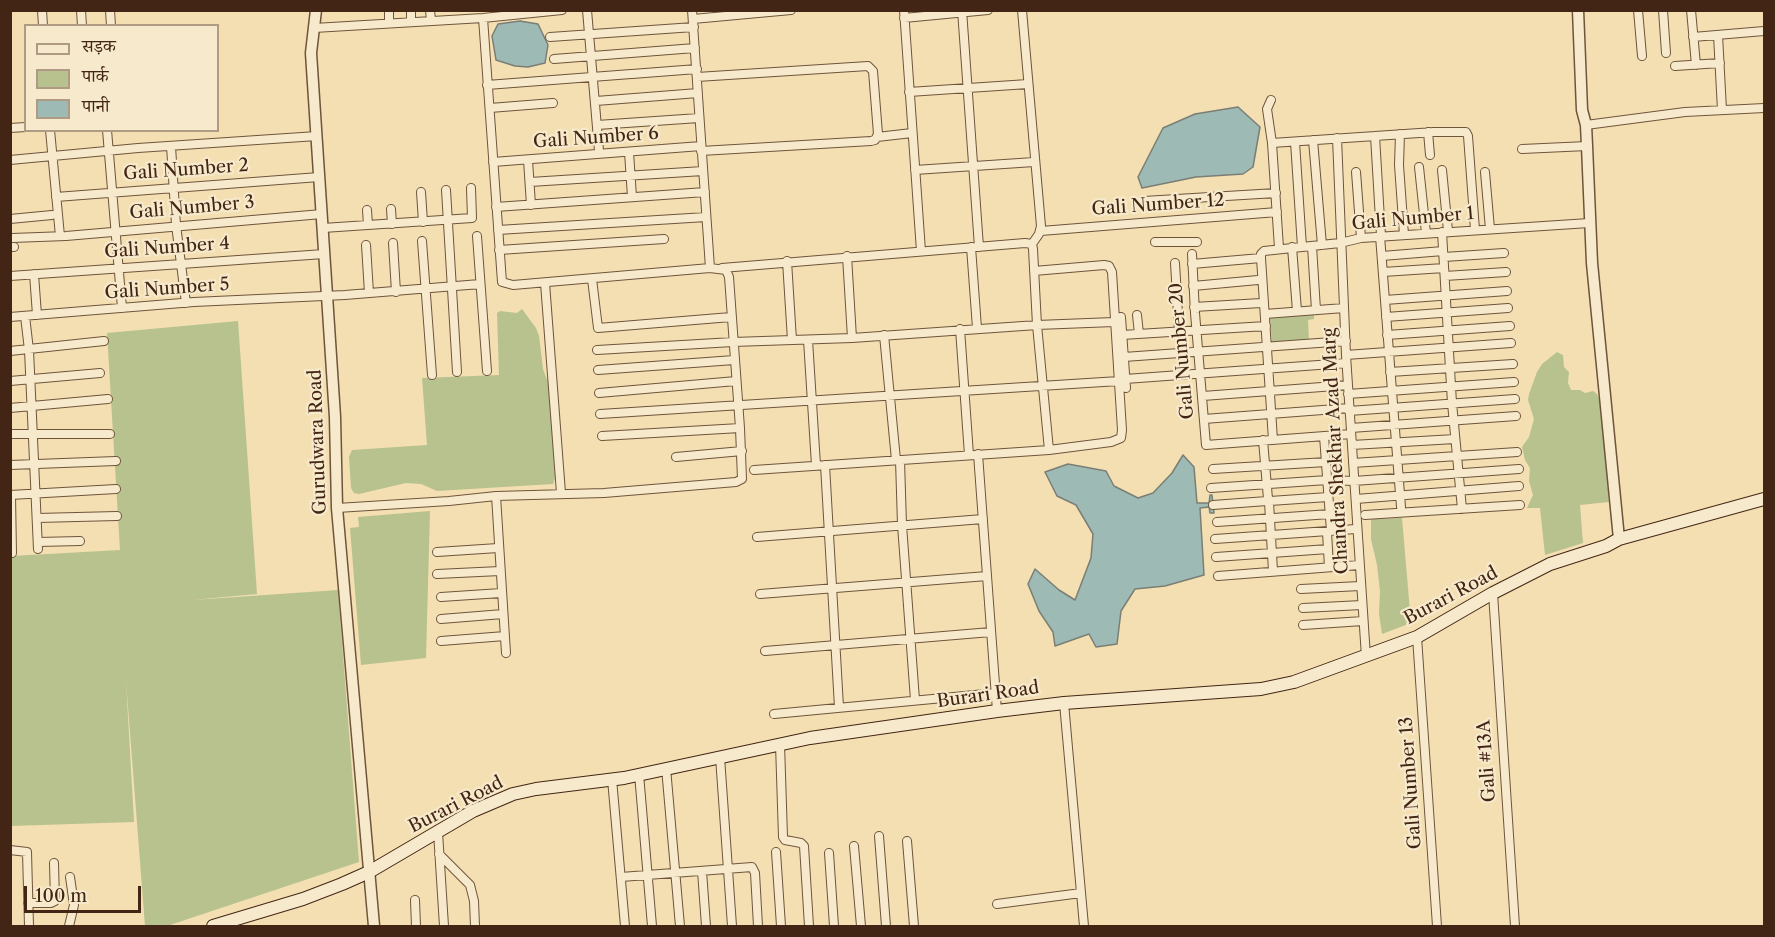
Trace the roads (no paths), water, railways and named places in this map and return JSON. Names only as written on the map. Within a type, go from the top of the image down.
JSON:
[{"type":"main road","name":"Burari Road","points":[[213,927],[303,899],[369,872],[474,811],[513,794],[639,774],[780,744],[997,711],[1064,703],[1275,687],[1307,679],[1417,638],[1493,593],[1550,564],[1606,546],[1619,539],[1764,499]]},
{"type":"street","name":"Gurudwara Road","points":[[316,10],[311,53],[335,417],[337,508],[374,927]]},
{"type":"street","points":[[389,10],[389,23]]},
{"type":"street","points":[[411,10],[411,22]]},
{"type":"street","points":[[430,10],[430,21]]},
{"type":"street","points":[[454,16],[465,10]]},
{"type":"street","points":[[314,27],[430,21],[454,16],[483,18],[562,10]]},
{"type":"street","points":[[587,10],[599,151]]},
{"type":"street","points":[[550,37],[590,34],[693,19],[791,10]]},
{"type":"street","points":[[921,251],[904,14],[987,10]]},
{"type":"street","points":[[1022,10],[1041,231],[1032,244],[1049,450]]},
{"type":"street","points":[[1578,10],[1582,110],[1586,125],[1589,223],[1619,539]]},
{"type":"street","points":[[1638,10],[1642,57]]},
{"type":"street","points":[[1663,10],[1666,52]]},
{"type":"street","points":[[1691,10],[1695,65]]},
{"type":"street","points":[[962,12],[972,166],[976,328]]},
{"type":"street","points":[[483,18],[502,282],[513,285],[545,283],[847,256],[1032,244]]},
{"type":"street","points":[[693,19],[710,268]]},
{"type":"street","points":[[1693,37],[1764,31]]},
{"type":"street","points":[[1718,35],[1722,110]]},
{"type":"street","points":[[554,59],[695,48]]},
{"type":"street","points":[[1676,66],[1720,63]]},
{"type":"street","points":[[487,85],[632,74],[867,66],[873,70],[877,137]]},
{"type":"street","points":[[909,92],[1028,84]]},
{"type":"street","points":[[596,101],[698,93]]},
{"type":"street","points":[[1271,100],[1267,109],[1272,142],[1280,248],[1264,251],[1261,258],[1271,414],[1266,466],[1273,571]]},
{"type":"street","points":[[490,108],[553,103]]},
{"type":"street","points":[[1586,125],[1685,112],[1764,108]]},
{"type":"street","points":[[597,124],[699,118]]},
{"type":"street","points":[[10,121],[11,128]]},
{"type":"street","points":[[50,132],[56,197],[63,236]]},
{"type":"street","points":[[108,132],[122,308]]},
{"type":"street","points":[[1272,142],[1428,132],[1466,132],[1475,230]]},
{"type":"street","points":[[1428,132],[1430,155]]},
{"type":"street","name":"Gali Number 6","points":[[493,162],[629,152],[871,141],[877,137],[912,134]]},
{"type":"street","points":[[1400,134],[1399,165],[1404,235]]},
{"type":"street","points":[[10,160],[109,150],[317,136]]},
{"type":"street","points":[[1375,136],[1384,300],[1401,507]]},
{"type":"street","name":"Chandra Shekhar Azad Marg","points":[[1337,138],[1346,359],[1366,657]]},
{"type":"street","points":[[1313,140],[1322,245]]},
{"type":"street","points":[[1295,141],[1316,310]]},
{"type":"street","points":[[171,146],[176,225],[186,303]]},
{"type":"street","points":[[1522,149],[1587,146]]},
{"type":"street","points":[[629,152],[632,197]]},
{"type":"street","points":[[528,160],[531,205]]},
{"type":"street","points":[[915,170],[1034,162]]},
{"type":"street","points":[[1419,167],[1426,233]]},
{"type":"street","points":[[1442,170],[1445,295],[1461,509]]},
{"type":"street","points":[[530,182],[703,171]]},
{"type":"street","points":[[1356,172],[1361,238]]},
{"type":"street","name":"Gali Number 1","points":[[1485,172],[1490,229]]},
{"type":"street","name":"Gali Number 2","points":[[56,197],[319,177]]},
{"type":"street","points":[[323,228],[472,218],[471,188]]},
{"type":"street","points":[[446,190],[457,372]]},
{"type":"street","points":[[421,192],[423,222]]},
{"type":"street","points":[[496,207],[705,192]]},
{"type":"street","points":[[1144,201],[1276,193]]},
{"type":"street","points":[[391,209],[392,224]]},
{"type":"street","points":[[367,210],[368,225]]},
{"type":"street","name":"Gali Number 12","points":[[1041,231],[1277,213]]},
{"type":"street","name":"Gali Number 3","points":[[12,244],[63,236],[176,225],[322,214]]},
{"type":"street","points":[[10,219],[52,215]]},
{"type":"street","points":[[498,230],[706,217]]},
{"type":"street","name":"Gali Number 1","points":[[1280,248],[1340,243],[1381,236],[1589,223]]},
{"type":"street","points":[[477,236],[488,371]]},
{"type":"street","points":[[499,250],[664,239]]},
{"type":"street","points":[[422,241],[432,375]]},
{"type":"street","points":[[1155,242],[1197,242]]},
{"type":"street","points":[[393,243],[396,291]]},
{"type":"street","points":[[366,246],[369,293]]},
{"type":"street","points":[[1292,247],[1297,311]]},
{"type":"street","points":[[1382,256],[1504,253]]},
{"type":"street","name":"Gali Number 4","points":[[11,276],[324,254]]},
{"type":"street","name":"Gali Number 20","points":[[1192,254],[1194,307],[1206,445],[1268,440]]},
{"type":"street","points":[[847,256],[852,338]]},
{"type":"street","points":[[1192,264],[1261,258]]},
{"type":"street","points":[[787,261],[792,340]]},
{"type":"street","points":[[1175,263],[1179,331]]},
{"type":"street","points":[[754,470],[1049,450],[1117,441],[1121,438],[1122,430],[1122,380],[1112,272],[1109,266],[1034,271]]},
{"type":"street","points":[[337,508],[496,496],[604,493],[736,483],[742,478],[742,451],[728,273],[722,268]]},
{"type":"street","points":[[1383,272],[1506,272]]},
{"type":"street","points":[[34,274],[37,315]]},
{"type":"street","points":[[592,279],[598,328],[731,316]]},
{"type":"street","points":[[1193,286],[1258,280]]},
{"type":"street","points":[[545,283],[561,493]]},
{"type":"street","name":"Gali Number 5","points":[[10,317],[480,284]]},
{"type":"street","points":[[1384,300],[1507,291]]},
{"type":"street","points":[[1194,307],[1261,303]]},
{"type":"street","points":[[1265,314],[1344,308]]},
{"type":"street","points":[[1386,317],[1508,308]]},
{"type":"street","points":[[1137,315],[1139,334]]},
{"type":"street","points":[[25,316],[29,350],[38,546],[80,541]]},
{"type":"street","points":[[597,350],[852,338],[1118,320]]},
{"type":"street","points":[[1118,320],[1124,357],[1122,380],[1126,388]]},
{"type":"street","points":[[1122,335],[1266,326]]},
{"type":"street","points":[[1387,334],[1510,326]]},
{"type":"street","points":[[960,329],[983,519],[997,711]]},
{"type":"street","points":[[884,335],[898,460],[915,700]]},
{"type":"street","points":[[808,339],[828,531],[839,707]]},
{"type":"street","points":[[10,351],[104,341]]},
{"type":"street","points":[[1124,357],[1346,341]]},
{"type":"street","points":[[600,414],[1122,380],[1268,368],[1388,352],[1511,343]]},
{"type":"street","points":[[598,370],[734,360]]},
{"type":"street","points":[[1390,372],[1513,364]]},
{"type":"street","points":[[10,381],[100,373]]},
{"type":"street","points":[[599,393],[736,381]]},
{"type":"street","points":[[1203,396],[1270,391],[1392,390],[1514,382]]},
{"type":"street","points":[[10,408],[108,399]]},
{"type":"street","points":[[1204,419],[1515,399]]},
{"type":"street","points":[[1268,440],[1324,436],[1395,424],[1514,416]]},
{"type":"street","points":[[602,436],[740,428]]},
{"type":"street","points":[[10,434],[110,434]]},
{"type":"street","points":[[1324,436],[1330,514],[1329,567]]},
{"type":"street","points":[[1352,445],[1455,438]]},
{"type":"street","points":[[676,457],[742,451]]},
{"type":"street","points":[[1353,463],[1517,452]]},
{"type":"street","points":[[10,465],[116,461]]},
{"type":"street","points":[[1213,469],[1326,462]]},
{"type":"street","points":[[1211,488],[1327,480],[1354,481],[1519,469]]},
{"type":"street","points":[[1356,499],[1519,486]]},
{"type":"street","points":[[12,553],[11,495],[116,489]]},
{"type":"street","points":[[496,496],[506,653]]},
{"type":"street","points":[[1213,505],[1328,497]]},
{"type":"street","points":[[1365,515],[1520,505]]},
{"type":"street","points":[[1217,522],[1330,514]]},
{"type":"street","points":[[37,518],[117,516]]},
{"type":"street","points":[[757,537],[983,519]]},
{"type":"street","points":[[1215,539],[1356,530]]},
{"type":"street","points":[[437,552],[498,548]]},
{"type":"street","points":[[1216,557],[1328,549]]},
{"type":"street","points":[[1218,576],[1359,565]]},
{"type":"street","points":[[437,574],[500,571]]},
{"type":"street","points":[[760,594],[987,576]]},
{"type":"street","points":[[1301,590],[1360,586]]},
{"type":"street","points":[[441,597],[501,593]]},
{"type":"street","name":"Gali #13A","points":[[1493,593],[1515,927]]},
{"type":"street","points":[[1303,608],[1362,605]]},
{"type":"street","points":[[441,619],[503,614]]},
{"type":"street","points":[[1303,626],[1363,621]]},
{"type":"street","points":[[765,651],[991,632]]},
{"type":"street","points":[[441,641],[505,636]]},
{"type":"street","name":"Gali Number 13","points":[[1417,638],[1437,927]]},
{"type":"street","points":[[774,714],[996,693]]},
{"type":"street","points":[[1064,703],[1084,927]]},
{"type":"street","points":[[780,744],[783,837],[785,840],[801,843],[804,846],[809,927]]},
{"type":"street","points":[[720,757],[732,927]]},
{"type":"street","points":[[666,768],[680,927]]},
{"type":"street","points":[[639,774],[652,927]]},
{"type":"street","points":[[612,779],[625,927]]},
{"type":"street","points":[[438,832],[444,927]]},
{"type":"street","points":[[879,836],[886,927]]},
{"type":"street","points":[[908,841],[914,927]]},
{"type":"street","points":[[854,846],[861,927]]},
{"type":"street","points":[[10,850],[27,852],[28,927]]},
{"type":"street","points":[[776,852],[781,927]]},
{"type":"street","points":[[829,853],[834,927]]},
{"type":"street","points":[[439,854],[470,885],[474,901],[475,927]]},
{"type":"street","points":[[28,903],[55,901],[54,863]]},
{"type":"street","points":[[621,877],[749,867],[754,869],[758,927]]},
{"type":"street","points":[[702,871],[706,927]]},
{"type":"street","points":[[66,926],[74,905],[70,877]]},
{"type":"street","points":[[998,904],[1080,893]]},
{"type":"street","points":[[415,900],[416,927]]},
{"type":"water","points":[[520,21],[538,24],[548,45],[545,63],[528,67],[515,66],[496,60],[492,36],[498,24]]},
{"type":"water","points":[[1238,107],[1260,127],[1253,167],[1243,174],[1196,177],[1142,188],[1138,177],[1163,128],[1195,114]]},
{"type":"water","points":[[1183,455],[1194,467],[1197,503],[1209,503],[1210,495],[1212,495],[1214,513],[1210,513],[1209,507],[1200,508],[1204,575],[1165,586],[1135,589],[1121,611],[1117,644],[1096,647],[1089,634],[1055,646],[1053,632],[1039,611],[1028,584],[1035,569],[1059,590],[1075,600],[1091,558],[1093,534],[1076,505],[1057,496],[1045,472],[1068,464],[1106,471],[1114,486],[1138,498],[1153,493],[1172,473]]}]
